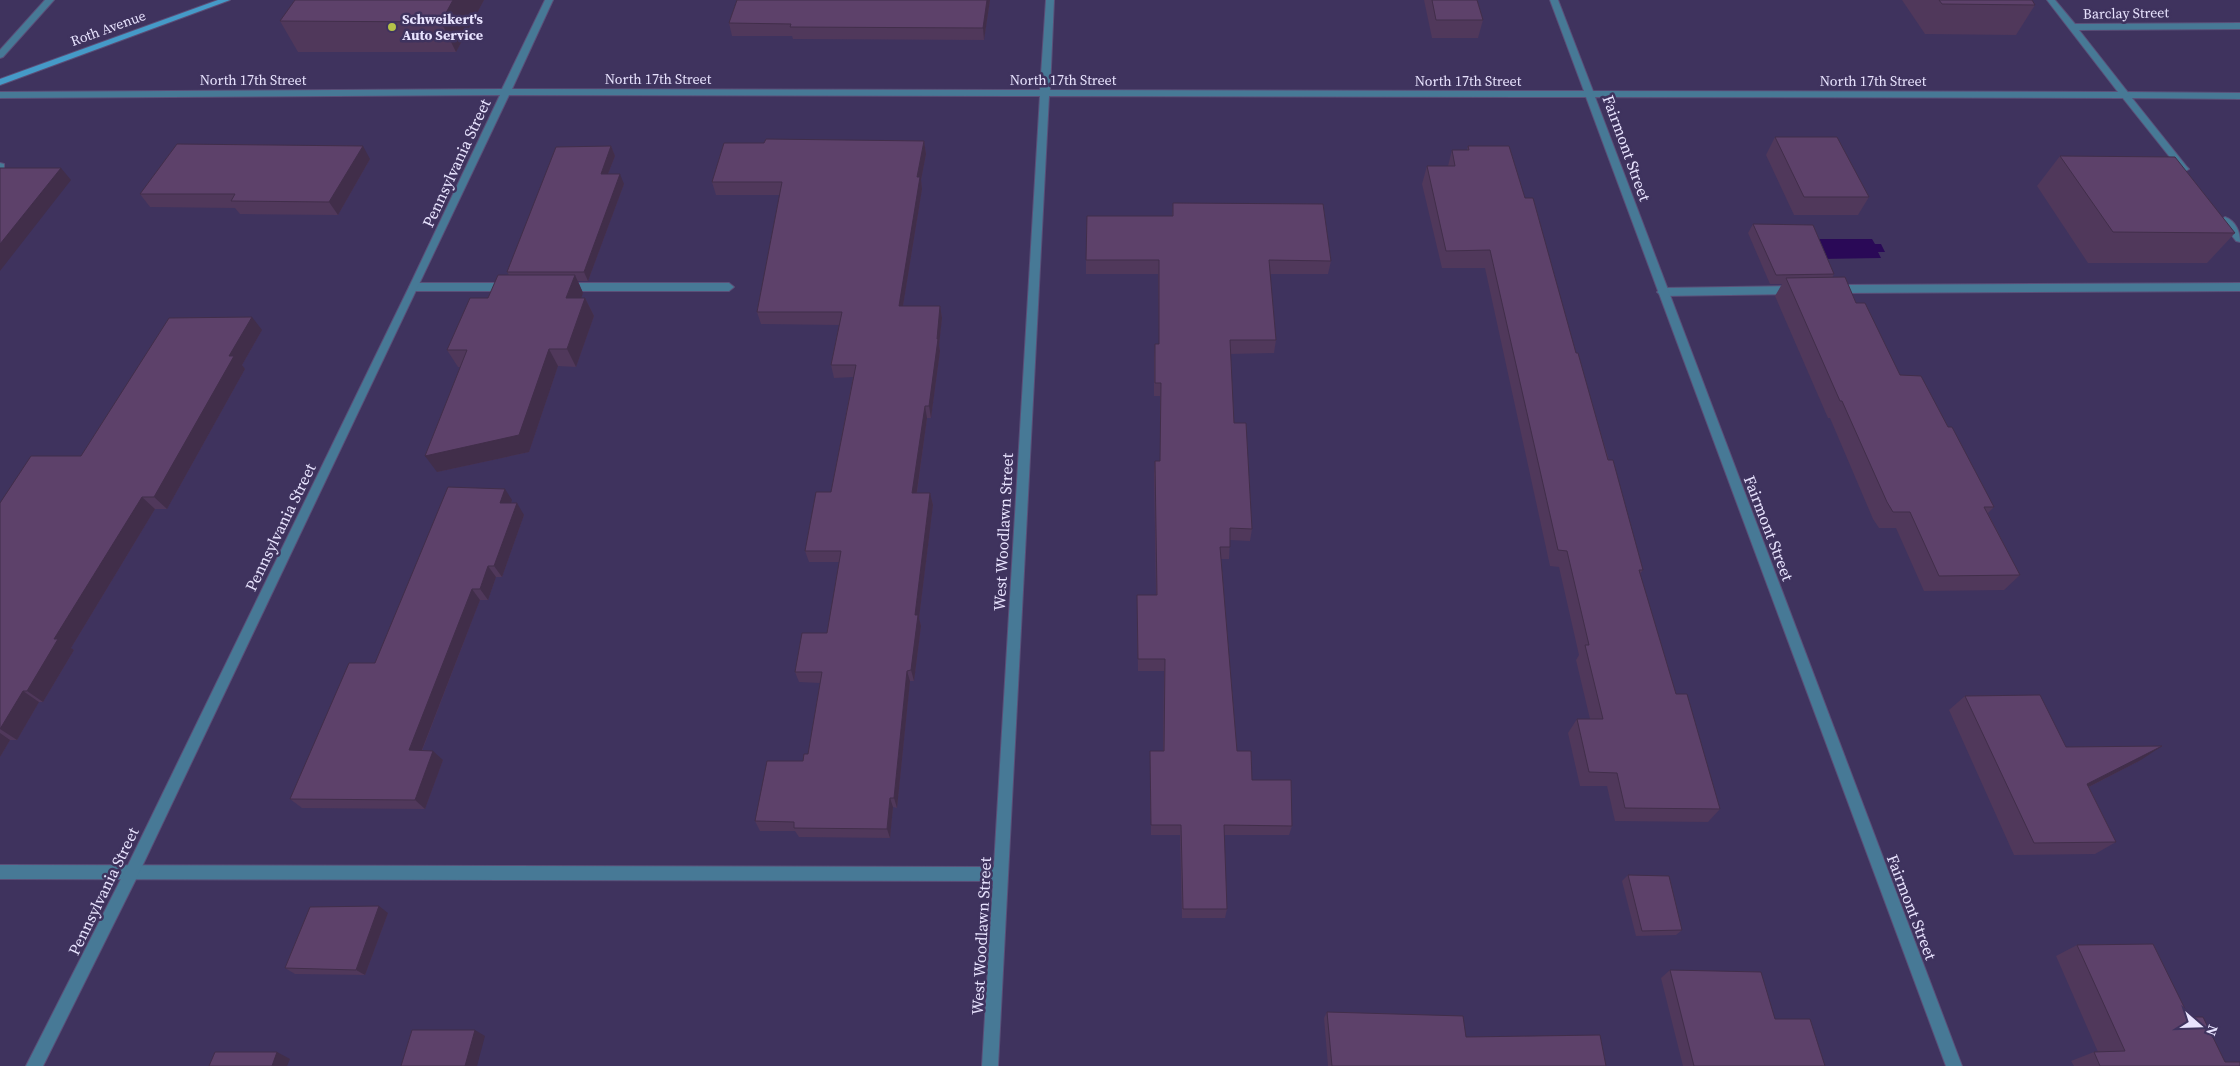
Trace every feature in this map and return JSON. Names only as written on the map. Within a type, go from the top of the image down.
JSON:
[{"type":"main road","name":"Roth Avenue","points":[[0,82],[226,0]]},
{"type":"street","points":[[0,55],[50,0]]},
{"type":"street","name":"Pennsylvania Street","points":[[34,1066],[132,872],[414,287],[549,0]]},
{"type":"street","name":"West Woodlawn Street","points":[[990,1066],[1050,0]]},
{"type":"street","name":"Fairmont Street","points":[[1554,0],[1954,1066]]},
{"type":"street","points":[[2051,0],[2192,178]]},
{"type":"street","name":"Barclay Street","points":[[2072,27],[2240,26]]},
{"type":"street","name":"North 17th Street","points":[[0,95],[507,92],[2240,96]]},
{"type":"street","points":[[2216,209],[2240,240]]},
{"type":"street","points":[[414,287],[522,287]]},
{"type":"street","points":[[552,287],[729,287]]},
{"type":"street","points":[[1828,290],[2240,287]]},
{"type":"street","points":[[1662,292],[1808,290]]},
{"type":"street","points":[[0,872],[1001,874]]},
{"type":"shaded area","points":[[1810,239],[1872,239],[1875,244],[1881,244],[1885,252],[1878,252],[1881,258],[1820,259]]},
{"type":"building","points":[[295,0],[453,0],[441,22],[280,21]]},
{"type":"building","points":[[737,0],[987,0],[983,28],[790,27],[791,24],[729,23]]},
{"type":"building","points":[[1432,0],[1477,0],[1483,20],[1436,20]]},
{"type":"building","points":[[1939,0],[2032,0],[2035,5],[1942,4]]},
{"type":"building","points":[[1775,137],[1837,137],[1869,197],[1804,197]]},
{"type":"building","points":[[766,139],[924,141],[917,177],[920,177],[899,306],[940,306],[938,339],[929,406],[925,406],[912,493],[930,493],[915,615],[918,615],[911,670],[907,671],[894,798],[890,798],[887,829],[794,828],[794,822],[755,821],[767,761],[803,761],[804,754],[808,754],[822,672],[795,672],[802,633],[827,633],[841,551],[805,551],[816,492],[831,492],[856,365],[831,365],[842,312],[757,312],[782,182],[712,182],[724,143],[764,143]]},
{"type":"building","points":[[177,144],[363,146],[329,202],[231,201],[235,194],[140,194]]},
{"type":"building","points":[[611,146],[601,174],[620,174],[584,272],[507,272],[556,147]]},
{"type":"building","points":[[1468,146],[1509,146],[1525,198],[1533,198],[1608,460],[1613,460],[1643,570],[1639,570],[1676,694],[1687,694],[1720,809],[1625,808],[1617,773],[1589,772],[1577,719],[1603,719],[1585,645],[1589,645],[1567,551],[1558,550],[1490,250],[1446,251],[1427,166],[1455,166],[1452,150],[1469,150]]},
{"type":"building","points":[[2060,156],[2175,157],[2235,233],[2113,232]]},
{"type":"building","points":[[0,168],[61,168],[0,244]]},
{"type":"building","points":[[1173,203],[1323,204],[1331,261],[1269,260],[1276,340],[1230,340],[1234,423],[1246,423],[1252,529],[1230,528],[1230,547],[1220,547],[1237,751],[1251,751],[1252,780],[1291,780],[1292,826],[1224,825],[1227,909],[1183,909],[1181,825],[1151,825],[1150,751],[1164,751],[1165,659],[1138,659],[1137,595],[1157,595],[1155,461],[1160,461],[1161,383],[1155,383],[1155,344],[1159,344],[1159,260],[1086,260],[1087,216],[1173,216]]},
{"type":"building","points":[[1753,224],[1813,225],[1834,274],[1776,275]]},
{"type":"building","points":[[498,275],[575,275],[566,298],[585,298],[567,349],[549,349],[519,435],[425,456],[467,350],[447,350],[470,298],[488,298]]},
{"type":"building","points":[[1845,277],[1856,303],[1865,303],[1900,375],[1921,376],[1948,427],[1952,427],[1994,507],[1984,507],[2020,575],[1939,576],[1910,512],[1893,512],[1887,502],[1786,278]]},
{"type":"building","points":[[252,317],[229,356],[234,356],[154,497],[142,497],[54,639],[58,639],[27,691],[23,691],[0,729],[0,503],[31,456],[81,456],[169,318]]},
{"type":"building","points":[[448,487],[505,489],[500,503],[517,503],[494,566],[488,566],[480,589],[472,589],[409,750],[433,751],[415,800],[290,799],[349,663],[375,663]]},
{"type":"building","points":[[2040,695],[2066,747],[2162,746],[2087,784],[2116,842],[2034,843],[1965,696]]},
{"type":"building","points":[[1628,875],[1669,876],[1682,930],[1642,931]]},
{"type":"building","points":[[379,906],[356,970],[285,968],[310,907]]},
{"type":"building","points":[[2153,944],[2189,1017],[2203,1017],[2225,1062],[2240,1062],[2240,1066],[2100,1066],[2094,1052],[2125,1051],[2077,945]]},
{"type":"building","points":[[1670,970],[1761,972],[1775,1019],[1810,1019],[1825,1066],[1694,1066]]},
{"type":"building","points":[[1327,1012],[1463,1016],[1466,1037],[1600,1035],[1606,1066],[1332,1066]]},
{"type":"building","points":[[412,1030],[475,1030],[465,1066],[401,1066]]},
{"type":"building","points":[[215,1052],[277,1052],[272,1066],[209,1066]]},
{"type":"place","name":"Schweikert's Auto Service","points":[[392,27]]}]
